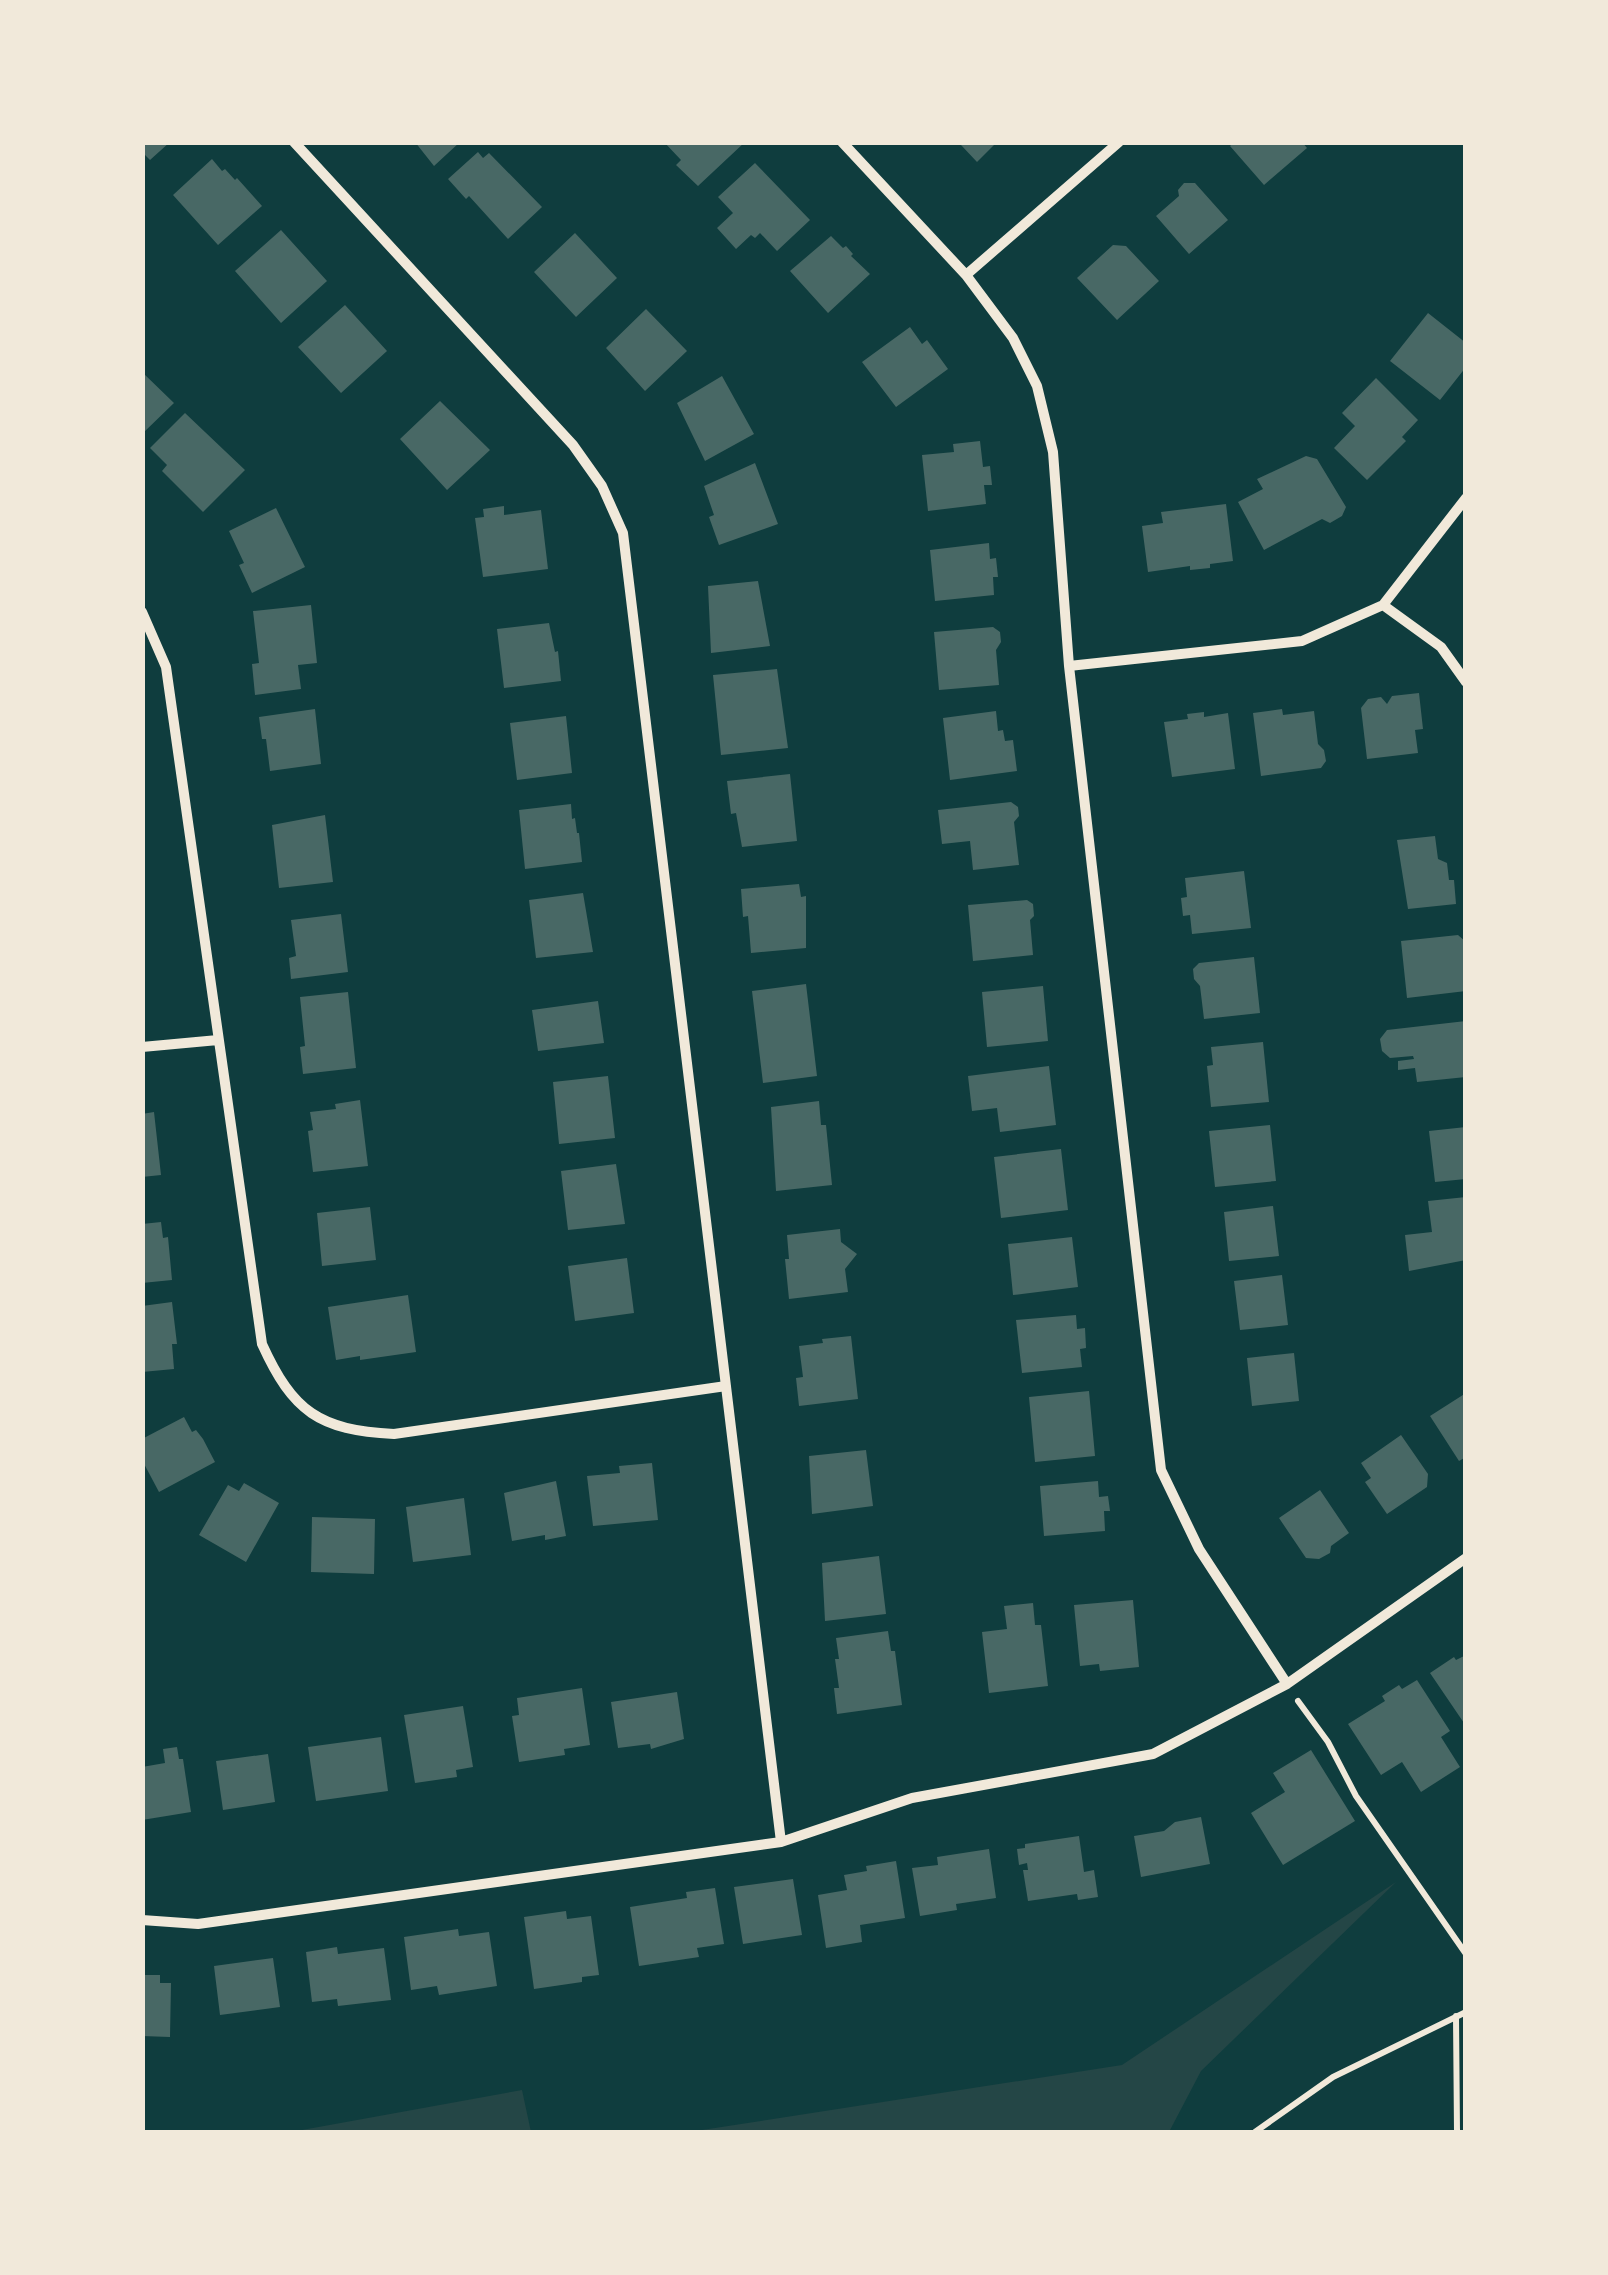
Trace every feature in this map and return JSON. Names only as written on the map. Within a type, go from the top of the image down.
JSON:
[{"type":"street","points":[[294,142],[573,445],[602,486],[623,533],[781,1842]]},
{"type":"street","points":[[842,142],[966,274],[1014,338],[1037,386],[1053,452],[1068,666],[1161,1470],[1199,1549],[1286,1684]]},
{"type":"street","points":[[966,274],[1118,142]]},
{"type":"street","points":[[1068,666],[1302,641],[1382,605],[1466,498]]},
{"type":"street","points":[[1382,605],[1441,647],[1466,682]]},
{"type":"street","points":[[142,612],[166,666],[262,1344],[280,1385],[316,1418],[353,1432],[394,1434],[726,1386]]},
{"type":"street","points":[[142,1047],[218,1040]]},
{"type":"street","points":[[142,1920],[198,1924],[781,1842],[912,1798],[1152,1754],[1286,1684],[1466,1558]]},
{"type":"path","points":[[1286,1684],[1328,1742],[1356,1796],[1466,1954]]},
{"type":"path","points":[[1255,2132],[1333,2077],[1466,2012]]},
{"type":"path","points":[[1456,2016],[1456,2132]]},
{"type":"shaded area","points":[[1396,1882],[1201,2071],[1169,2132],[689,2132],[1122,2065]]},
{"type":"shaded area","points":[[522,2090],[531,2132],[291,2132]]},
{"type":"building","points":[[142,142],[170,142],[150,160],[142,152]]},
{"type":"building","points":[[415,142],[460,142],[434,166]]},
{"type":"building","points":[[664,142],[745,142],[698,186],[676,165],[681,160]]},
{"type":"building","points":[[997,142],[977,162],[961,145]]},
{"type":"building","points":[[1234,142],[1302,142],[1307,148],[1264,185],[1230,146]]},
{"type":"building","points":[[478,152],[483,158],[489,153],[542,207],[508,239],[448,179]]},
{"type":"building","points":[[212,159],[222,171],[225,169],[237,178],[262,206],[218,245],[173,195]]},
{"type":"building","points":[[755,163],[810,220],[777,251],[760,233],[755,238],[751,235],[736,249],[717,228],[733,213],[718,197]]},
{"type":"building","points":[[1184,183],[1195,183],[1228,220],[1189,254],[1156,216],[1179,196],[1178,190]]},
{"type":"building","points":[[281,230],[327,281],[281,323],[235,271]]},
{"type":"building","points":[[575,233],[617,278],[576,317],[534,272]]},
{"type":"building","points":[[831,236],[843,248],[846,246],[870,274],[828,313],[790,271]]},
{"type":"building","points":[[1113,245],[1126,246],[1159,281],[1117,320],[1077,278]]},
{"type":"building","points":[[345,305],[387,351],[341,393],[298,347]]},
{"type":"building","points":[[646,309],[687,351],[645,391],[606,348]]},
{"type":"building","points":[[1428,313],[1466,343],[1466,367],[1440,400],[1390,361]]},
{"type":"building","points":[[910,327],[922,344],[927,340],[948,369],[896,407],[862,362]]},
{"type":"building","points":[[142,372],[174,403],[142,434]]},
{"type":"building","points":[[722,376],[754,434],[705,461],[677,403]]},
{"type":"building","points":[[1376,378],[1418,420],[1402,437],[1406,441],[1367,480],[1334,448],[1355,426],[1342,413]]},
{"type":"building","points":[[440,401],[490,450],[447,490],[400,439]]},
{"type":"building","points":[[185,413],[245,470],[203,512],[162,471],[167,465],[150,448]]},
{"type":"building","points":[[980,441],[983,467],[990,466],[992,485],[984,485],[986,504],[928,511],[922,455],[954,452],[953,444]]},
{"type":"building","points":[[1306,456],[1317,459],[1346,507],[1342,516],[1330,523],[1322,519],[1264,550],[1238,502],[1263,489],[1257,479]]},
{"type":"building","points":[[755,463],[778,524],[719,545],[704,486]]},
{"type":"building","points":[[1226,504],[1233,561],[1210,564],[1210,568],[1190,570],[1190,566],[1148,572],[1142,526],[1163,523],[1161,512]]},
{"type":"building","points":[[504,506],[504,515],[541,510],[548,569],[483,577],[475,518],[484,517],[483,509]]},
{"type":"building","points":[[276,508],[305,567],[252,593],[229,531]]},
{"type":"building","points":[[989,543],[990,559],[996,558],[998,577],[993,577],[994,595],[935,601],[930,550]]},
{"type":"building","points":[[758,581],[770,646],[711,653],[708,586]]},
{"type":"building","points":[[311,605],[317,663],[298,665],[301,689],[255,695],[252,664],[259,663],[253,611]]},
{"type":"building","points":[[549,623],[555,652],[558,651],[561,681],[504,688],[497,629]]},
{"type":"building","points":[[993,627],[1000,632],[1001,642],[996,650],[999,685],[939,690],[934,632]]},
{"type":"building","points":[[777,669],[788,748],[721,755],[713,675]]},
{"type":"building","points":[[1419,693],[1423,729],[1415,730],[1418,753],[1367,759],[1361,708],[1368,699],[1381,697],[1387,704],[1392,696]]},
{"type":"building","points":[[315,709],[321,764],[270,771],[259,717]]},
{"type":"building","points":[[1282,709],[1283,715],[1314,711],[1318,744],[1326,761],[1321,768],[1261,776],[1253,713]]},
{"type":"building","points":[[996,711],[998,731],[1003,730],[1005,741],[1013,740],[1017,771],[950,780],[943,718]]},
{"type":"building","points":[[1204,712],[1204,717],[1228,713],[1235,769],[1172,777],[1164,722]]},
{"type":"building","points":[[566,716],[572,773],[517,780],[510,723]]},
{"type":"building","points":[[790,774],[797,841],[742,847],[736,813],[731,814],[727,781]]},
{"type":"building","points":[[1011,802],[1018,807],[1019,816],[1014,822],[1019,865],[973,870],[970,841],[942,844],[938,810]]},
{"type":"building","points":[[571,804],[582,862],[525,869],[519,810]]},
{"type":"building","points":[[325,815],[333,882],[279,888],[272,825]]},
{"type":"building","points":[[1435,836],[1438,859],[1447,863],[1449,880],[1454,880],[1456,904],[1408,909],[1397,840]]},
{"type":"building","points":[[1244,871],[1251,928],[1192,934],[1190,915],[1183,916],[1185,878]]},
{"type":"building","points":[[799,884],[801,897],[806,896],[806,948],[751,953],[741,889]]},
{"type":"building","points":[[583,893],[593,952],[536,958],[529,900]]},
{"type":"building","points":[[1027,900],[1033,904],[1033,955],[973,961],[968,905]]},
{"type":"building","points":[[341,914],[348,972],[291,979],[289,958],[296,956],[291,920]]},
{"type":"building","points":[[1458,935],[1466,942],[1466,991],[1407,998],[1401,941]]},
{"type":"building","points":[[1254,957],[1260,1013],[1204,1019],[1200,986],[1193,969],[1199,963]]},
{"type":"building","points":[[806,984],[817,1076],[763,1083],[752,991]]},
{"type":"building","points":[[1043,986],[1048,1041],[987,1047],[982,992]]},
{"type":"building","points":[[348,992],[356,1068],[303,1074],[300,1047],[305,1046],[300,997]]},
{"type":"building","points":[[598,1001],[604,1043],[538,1051],[532,1010]]},
{"type":"building","points":[[1466,1021],[1466,1077],[1417,1082],[1415,1068],[1398,1070],[1398,1061],[1414,1059],[1413,1056],[1390,1058],[1382,1051],[1380,1039],[1387,1030]]},
{"type":"building","points":[[1263,1042],[1269,1102],[1211,1107],[1207,1066],[1213,1065],[1211,1047]]},
{"type":"building","points":[[1049,1066],[1056,1125],[1000,1132],[997,1108],[972,1111],[968,1076]]},
{"type":"building","points":[[608,1076],[615,1138],[559,1144],[553,1082]]},
{"type":"building","points":[[360,1100],[368,1166],[313,1172],[310,1112],[336,1109],[335,1104]]},
{"type":"building","points":[[819,1101],[821,1125],[826,1125],[832,1185],[776,1191],[771,1107]]},
{"type":"building","points":[[154,1112],[161,1175],[142,1177],[142,1114]]},
{"type":"building","points":[[1270,1125],[1276,1181],[1215,1187],[1209,1131]]},
{"type":"building","points":[[1466,1127],[1466,1179],[1435,1182],[1429,1131]]},
{"type":"building","points":[[1061,1149],[1068,1210],[1001,1218],[994,1157]]},
{"type":"building","points":[[616,1164],[625,1224],[568,1230],[561,1171]]},
{"type":"building","points":[[1466,1197],[1466,1260],[1409,1271],[1405,1235],[1432,1232],[1428,1201]]},
{"type":"building","points":[[1273,1206],[1279,1256],[1229,1261],[1224,1212]]},
{"type":"building","points":[[370,1207],[376,1260],[322,1266],[317,1213]]},
{"type":"building","points":[[161,1222],[163,1238],[168,1237],[172,1280],[142,1283],[142,1224]]},
{"type":"building","points":[[840,1229],[841,1242],[857,1254],[845,1269],[848,1292],[789,1299],[787,1235]]},
{"type":"building","points":[[1072,1237],[1078,1287],[1013,1295],[1008,1244]]},
{"type":"building","points":[[627,1258],[634,1313],[575,1321],[568,1266]]},
{"type":"building","points":[[1282,1275],[1288,1325],[1240,1330],[1234,1281]]},
{"type":"building","points":[[408,1295],[416,1352],[336,1360],[328,1307]]},
{"type":"building","points":[[172,1302],[177,1344],[172,1344],[174,1369],[142,1372],[142,1306]]},
{"type":"building","points":[[1076,1315],[1077,1329],[1085,1328],[1086,1348],[1080,1349],[1082,1367],[1022,1373],[1016,1320]]},
{"type":"building","points":[[851,1336],[858,1399],[799,1406],[796,1378],[803,1377],[799,1346]]},
{"type":"building","points":[[1294,1353],[1299,1401],[1252,1406],[1247,1358]]},
{"type":"building","points":[[1089,1391],[1095,1456],[1035,1462],[1029,1397]]},
{"type":"building","points":[[1466,1393],[1466,1457],[1459,1461],[1430,1416]]},
{"type":"building","points":[[184,1417],[192,1432],[196,1430],[203,1439],[215,1462],[159,1492],[142,1460],[142,1439]]},
{"type":"building","points":[[1401,1435],[1428,1474],[1427,1487],[1387,1514],[1365,1482],[1371,1478],[1361,1463]]},
{"type":"building","points":[[866,1450],[873,1506],[812,1514],[809,1456]]},
{"type":"building","points":[[652,1463],[658,1520],[593,1526],[587,1476],[620,1473],[619,1466]]},
{"type":"building","points":[[556,1481],[566,1536],[512,1541],[504,1493]]},
{"type":"building","points":[[1098,1481],[1099,1497],[1108,1496],[1110,1511],[1104,1511],[1105,1531],[1044,1536],[1040,1486]]},
{"type":"building","points":[[244,1483],[279,1503],[246,1562],[199,1535],[228,1485],[239,1491]]},
{"type":"building","points":[[1320,1490],[1349,1533],[1331,1546],[1330,1553],[1319,1559],[1306,1558],[1279,1518]]},
{"type":"building","points":[[464,1498],[471,1555],[413,1562],[406,1507]]},
{"type":"building","points":[[312,1517],[375,1519],[374,1574],[311,1572]]},
{"type":"building","points":[[879,1556],[886,1614],[825,1621],[822,1563]]},
{"type":"building","points":[[1133,1600],[1139,1667],[1100,1671],[1099,1664],[1080,1666],[1074,1605]]},
{"type":"building","points":[[1033,1603],[1035,1625],[1041,1625],[1048,1686],[989,1693],[982,1632],[1007,1629],[1004,1606]]},
{"type":"building","points":[[888,1631],[891,1651],[895,1651],[902,1705],[837,1714],[836,1638]]},
{"type":"building","points":[[1466,1655],[1466,1726],[1430,1673],[1454,1657],[1456,1660]]},
{"type":"building","points":[[1417,1680],[1450,1731],[1441,1737],[1460,1767],[1421,1792],[1402,1762],[1381,1775],[1348,1724],[1385,1701],[1382,1696],[1399,1685],[1402,1689]]},
{"type":"building","points":[[582,1688],[590,1745],[564,1749],[565,1755],[519,1762],[512,1716],[519,1715],[517,1698]]},
{"type":"building","points":[[677,1692],[684,1739],[651,1749],[650,1744],[618,1748],[611,1702]]},
{"type":"building","points":[[463,1706],[473,1767],[456,1770],[457,1777],[415,1783],[404,1715]]},
{"type":"building","points":[[381,1737],[388,1791],[316,1801],[308,1747]]},
{"type":"building","points":[[177,1747],[179,1759],[183,1759],[191,1812],[142,1820],[142,1767],[165,1763],[163,1749]]},
{"type":"building","points":[[1311,1750],[1355,1821],[1283,1865],[1251,1813],[1285,1792],[1273,1773]]},
{"type":"building","points":[[268,1754],[275,1802],[223,1810],[216,1761]]},
{"type":"building","points":[[1201,1817],[1210,1864],[1141,1877],[1134,1836],[1164,1831],[1175,1822]]},
{"type":"building","points":[[1079,1836],[1084,1872],[1094,1870],[1098,1897],[1078,1900],[1077,1894],[1028,1901],[1023,1870],[1028,1870],[1027,1863],[1019,1865],[1017,1849],[1025,1848],[1025,1844]]},
{"type":"building","points":[[989,1849],[996,1898],[956,1904],[957,1910],[920,1916],[912,1868],[938,1865],[937,1857]]},
{"type":"building","points":[[896,1861],[905,1918],[860,1925],[862,1942],[826,1948],[818,1895],[847,1890],[844,1875]]},
{"type":"building","points":[[793,1879],[802,1935],[743,1944],[734,1887]]},
{"type":"building","points":[[715,1888],[724,1944],[697,1948],[699,1957],[639,1966],[630,1907],[687,1898],[686,1892]]},
{"type":"building","points":[[566,1911],[567,1919],[591,1916],[599,1975],[582,1977],[582,1982],[534,1989],[524,1917]]},
{"type":"building","points":[[458,1929],[459,1936],[489,1932],[497,1986],[439,1995],[437,1986],[411,1990],[404,1937]]},
{"type":"building","points":[[337,1947],[338,1954],[384,1948],[391,2000],[338,2006],[337,1999],[312,2002],[306,1952]]},
{"type":"building","points":[[273,1958],[280,2007],[220,2015],[214,1966]]},
{"type":"building","points":[[142,1975],[160,1975],[160,1983],[171,1983],[170,2037],[142,2036]]}]
